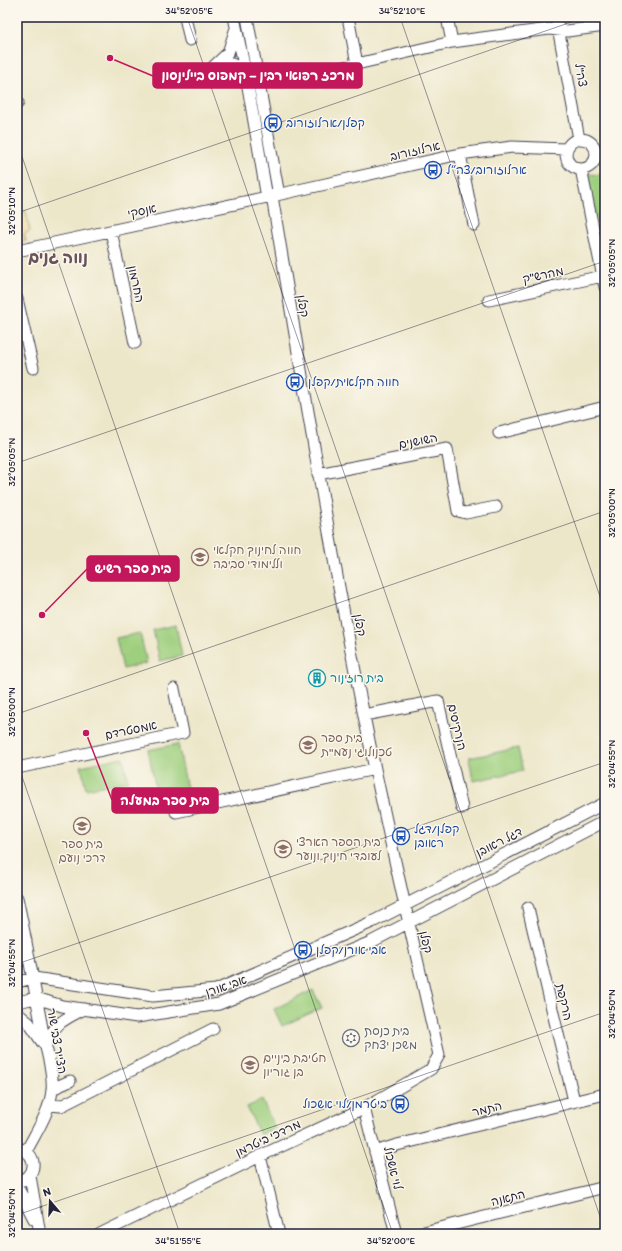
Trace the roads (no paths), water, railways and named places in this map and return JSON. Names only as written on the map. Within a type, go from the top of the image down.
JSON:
[{"type":"street","points":[[185,17],[190,40]]},
{"type":"street","name":"קפלן","points":[[247,17],[278,190],[272,196]]},
{"type":"street","points":[[348,17],[357,64]]},
{"type":"street","points":[[447,17],[452,42]]},
{"type":"street","name":"צה\"ל","points":[[556,17],[579,138]]},
{"type":"street","points":[[235,22],[234,36],[228,53],[212,68],[220,64],[233,64],[240,67],[246,75]]},
{"type":"street","name":"קפלן","points":[[235,22],[246,75],[266,192],[272,196],[318,474],[364,715],[404,905],[439,1055]]},
{"type":"street","points":[[284,81],[452,42],[549,29],[567,31],[605,26]]},
{"type":"street","points":[[579,138],[592,143],[601,152],[594,162],[586,168],[581,169],[574,168],[568,163],[565,156],[566,149],[571,142],[579,138]]},
{"type":"street","name":"ארלוזורוב","points":[[272,196],[460,154],[512,147],[566,149]]},
{"type":"street","points":[[460,154],[474,225]]},
{"type":"street","points":[[581,169],[605,287]]},
{"type":"street","name":"אנסקי","points":[[17,251],[272,196]]},
{"type":"street","name":"החרמון","points":[[111,231],[136,342]]},
{"type":"street","name":"מהרש\"ק","points":[[489,300],[603,276]]},
{"type":"street","points":[[17,299],[33,368]]},
{"type":"street","points":[[499,433],[605,407]]},
{"type":"street","name":"השושנים","points":[[318,474],[447,448],[458,511],[466,513],[496,507]]},
{"type":"street","name":"אמסטרדם","points":[[17,768],[183,733],[174,689]]},
{"type":"street","name":"הנרקיסים","points":[[364,715],[438,701],[462,808]]},
{"type":"street","points":[[176,812],[375,769]]},
{"type":"street","name":"דגל ראובן","points":[[404,905],[605,803]]},
{"type":"street","points":[[408,921],[605,821]]},
{"type":"street","points":[[17,898],[34,978]]},
{"type":"street","name":"אבי אורן","points":[[17,982],[34,978],[153,996],[216,990],[372,922],[404,905]]},
{"type":"street","name":"הרקפת","points":[[528,908],[574,1101]]},
{"type":"street","name":"אבי אורן","points":[[17,1002],[36,998],[62,1006],[137,1017],[219,1004],[371,942],[408,921]]},
{"type":"street","points":[[17,964],[26,941]]},
{"type":"street","name":"הצייר צבי שור","points":[[22,1151],[50,1105],[52,1088],[50,1062],[45,1046],[36,998],[34,978]]},
{"type":"street","points":[[45,1046],[53,1028],[63,1020],[84,1009]]},
{"type":"street","points":[[17,1013],[29,1023],[45,1046]]},
{"type":"street","points":[[50,1105],[61,1106],[213,1029]]},
{"type":"street","name":"מרדכי ביטרמן","points":[[100,1234],[260,1156],[364,1108],[431,1069],[439,1055]]},
{"type":"street","points":[[52,1088],[70,1081]]},
{"type":"street","name":"התמר","points":[[375,1152],[397,1145],[605,1094]]},
{"type":"street","name":"לוי אשכול","points":[[364,1108],[396,1234]]},
{"type":"street","points":[[22,1151],[33,1160],[34,1166],[30,1176],[40,1234]]},
{"type":"street","points":[[260,1156],[279,1234]]},
{"type":"street","points":[[17,1181],[23,1181],[30,1176]]},
{"type":"street","points":[[17,1186],[40,1234]]},
{"type":"street","name":"התאנה","points":[[416,1234],[605,1187]]},
{"type":"place","name":"מרכז רפואי רבין – קמפוס ביילינסון","points":[[110,58]]},
{"type":"place","name":"קפלן/ארלוזורוב","points":[[273,123]]},
{"type":"place","name":"ארלוזורוב/צה״ל","points":[[433,170]]},
{"type":"place","name":"חווה חקלאית/קפלן","points":[[295,382]]},
{"type":"place","name":"חווה לחינוך חקלאי וללימודי סביבה","points":[[200,557]]},
{"type":"place","name":"בית ספר רשיש","points":[[42,615]]},
{"type":"place","name":"בית רוזינור","points":[[317,678]]},
{"type":"place","name":"בית ספר במעלה","points":[[86,733]]},
{"type":"place","name":"בית ספר טכנולוגי נעמ\"ת","points":[[308,745]]},
{"type":"place","name":"בית ספר דרכי נועם","points":[[82,826]]},
{"type":"place","name":"קפלן/דגל ראובן","points":[[401,836]]},
{"type":"place","name":"בית הספר הארצי לעובדי חינוך ונוער","points":[[283,849]]},
{"type":"place","name":"אבי אורן/קפלן","points":[[303,950]]},
{"type":"place","name":"בית כנסת משכן יצחק","points":[[351,1038]]},
{"type":"place","name":"חטיבת ביניים בן גוריון","points":[[250,1065]]},
{"type":"place","name":"ביטרמן/לוי אשכול","points":[[400,1104]]},
{"type":"district","name":"נווה גנים","points":[[58,257]]}]
